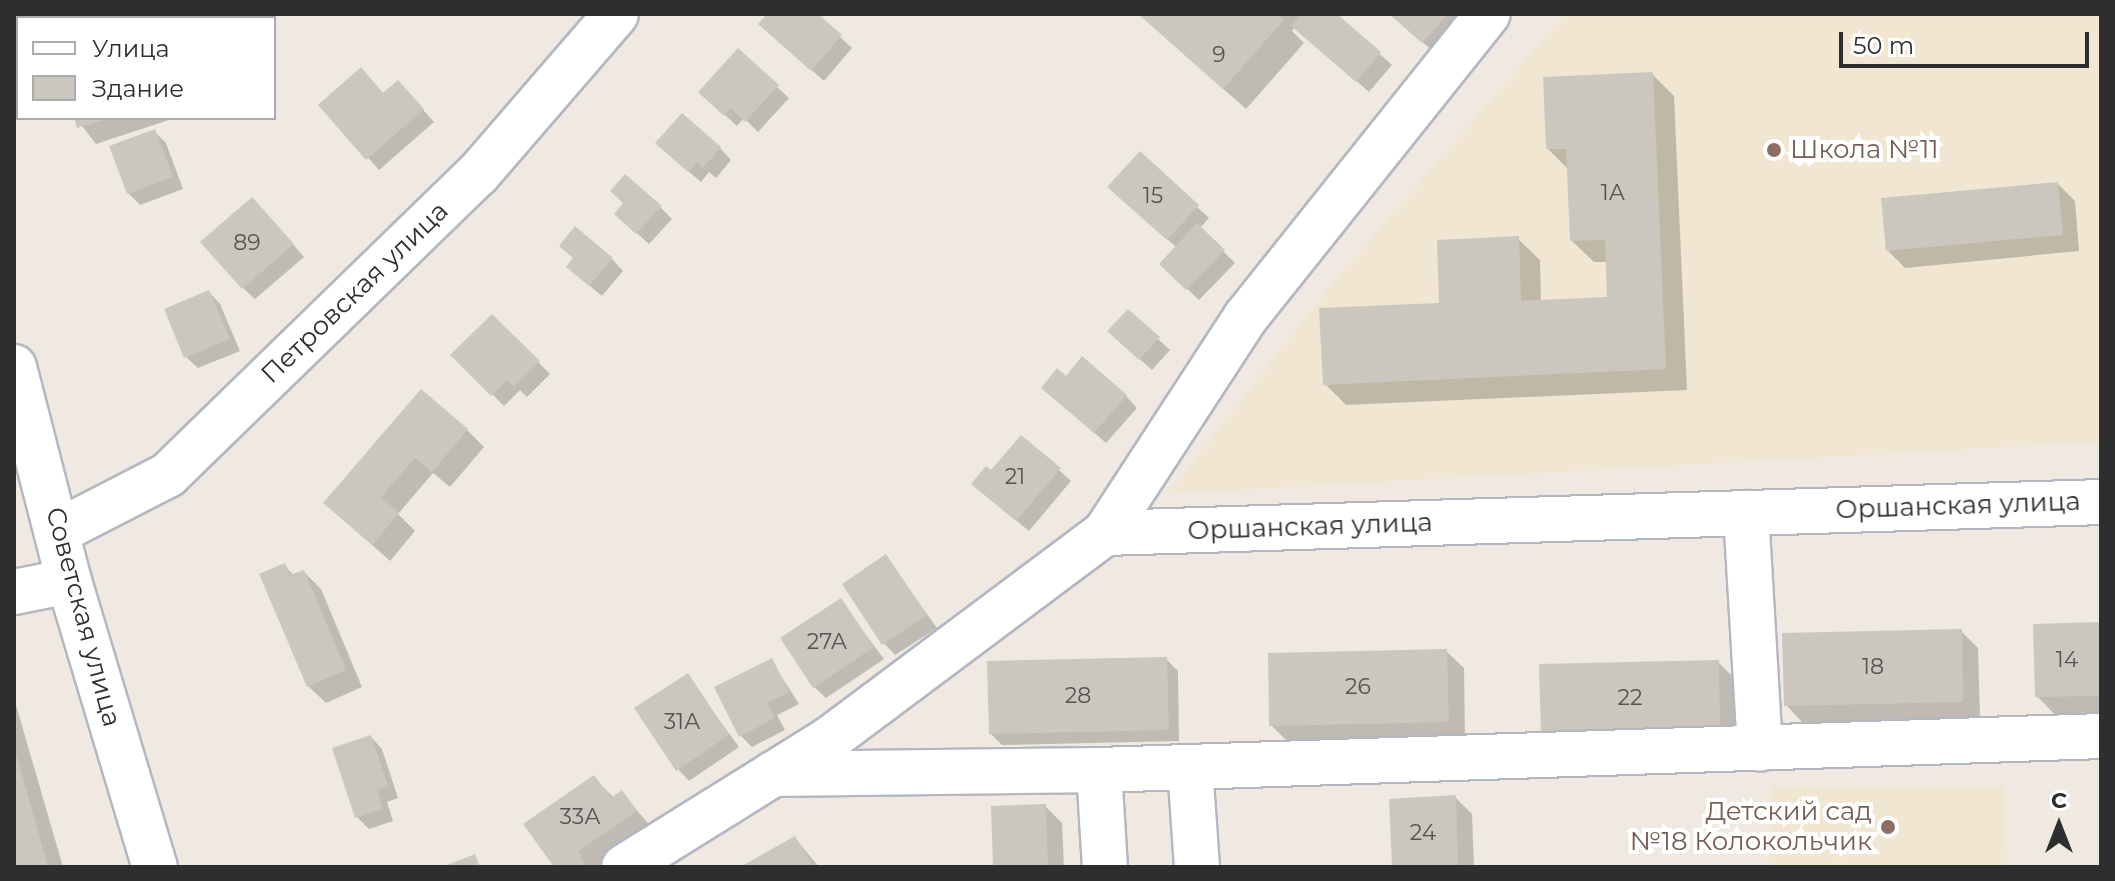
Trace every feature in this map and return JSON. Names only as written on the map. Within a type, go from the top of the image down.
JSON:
[{"type":"street","name":"Петровская улица","points":[[59,531],[168,475],[478,174],[616,14]]},
{"type":"street","points":[[624,867],[831,738],[1105,533],[1245,318],[1488,14]]},
{"type":"street","name":"Советская улица","points":[[14,367],[59,531],[69,581],[155,867]]},
{"type":"street","name":"Оршанская улица","points":[[1105,533],[2101,502]]},
{"type":"street","points":[[1746,513],[1760,749]]},
{"type":"street","points":[[14,592],[69,581]]},
{"type":"street","points":[[773,774],[1099,770],[2101,736]]},
{"type":"street","points":[[1190,767],[1197,867]]},
{"type":"street","points":[[1099,770],[1105,867]]},
{"type":"shaded area","name":"Школа №11","points":[[1565,14],[2101,14],[2101,442],[1168,494],[1330,286]]},
{"type":"shaded area","name":"Детский сад №18 Колокольчик","points":[[1772,787],[2004,787],[2007,867],[1769,867]]},
{"type":"building","points":[[767,14],[818,14],[842,35],[811,71],[758,24]]},
{"type":"building","points":[[1138,14],[1276,14],[1284,20],[1223,89]]},
{"type":"building","points":[[1302,14],[1337,14],[1381,52],[1356,82],[1291,26]]},
{"type":"building","points":[[1389,14],[1448,14],[1422,43]]},
{"type":"building","points":[[738,48],[779,85],[745,122],[731,108],[724,116],[698,92]]},
{"type":"building","points":[[361,67],[383,93],[398,80],[424,109],[366,160],[318,105]]},
{"type":"building","points":[[1653,72],[1666,369],[1323,385],[1319,308],[1439,303],[1437,240],[1519,236],[1521,301],[1607,297],[1605,240],[1570,241],[1566,149],[1546,149],[1543,77]]},
{"type":"building","points":[[682,113],[721,147],[703,168],[697,162],[688,172],[655,143]]},
{"type":"building","points":[[75,120],[104,120],[77,128]]},
{"type":"building","points":[[155,129],[173,177],[127,194],[109,146]]},
{"type":"building","points":[[1140,151],[1199,205],[1167,240],[1107,187]]},
{"type":"building","points":[[625,174],[662,206],[636,234],[614,214],[623,203],[610,191]]},
{"type":"building","points":[[2058,182],[2063,235],[1886,251],[1881,198]]},
{"type":"building","points":[[252,197],[294,244],[242,289],[200,242]]},
{"type":"building","points":[[1197,223],[1225,250],[1186,290],[1159,264]]},
{"type":"building","points":[[575,226],[613,258],[589,286],[566,267],[573,258],[559,246]]},
{"type":"building","points":[[209,290],[230,339],[184,358],[164,309]]},
{"type":"building","points":[[1128,309],[1160,337],[1139,360],[1107,331]]},
{"type":"building","points":[[492,314],[540,361],[514,387],[507,380],[491,396],[450,355]]},
{"type":"building","points":[[1082,356],[1127,395],[1094,433],[1041,388],[1057,368],[1066,376]]},
{"type":"building","points":[[421,389],[468,429],[432,472],[415,458],[381,497],[399,513],[372,545],[323,503]]},
{"type":"building","points":[[1021,435],[1061,468],[1016,521],[971,484],[986,466],[991,470]]},
{"type":"building","points":[[886,554],[927,615],[882,645],[842,584]]},
{"type":"building","points":[[285,563],[290,575],[304,570],[346,670],[307,687],[259,574]]},
{"type":"building","points":[[841,598],[874,647],[813,688],[780,638]]},
{"type":"building","points":[[2101,622],[2101,696],[2035,697],[2033,624]]},
{"type":"building","points":[[1962,629],[1963,702],[1784,706],[1782,633]]},
{"type":"building","points":[[1447,649],[1449,722],[1269,726],[1268,653]]},
{"type":"building","points":[[1167,657],[1169,730],[989,734],[987,661]]},
{"type":"building","points":[[772,658],[789,692],[767,703],[775,718],[739,737],[714,687]]},
{"type":"building","points":[[1719,660],[1720,733],[1541,737],[1539,664]]},
{"type":"building","points":[[688,673],[729,735],[676,771],[634,708]]},
{"type":"building","points":[[371,735],[388,786],[377,790],[383,809],[355,818],[332,748]]},
{"type":"building","points":[[15,750],[48,867],[14,867]]},
{"type":"building","points":[[594,775],[611,798],[622,790],[637,811],[579,851],[585,867],[554,867],[523,824]]},
{"type":"building","points":[[1456,795],[1458,867],[1392,867],[1389,799]]},
{"type":"building","points":[[1046,804],[1048,867],[993,867],[991,806]]},
{"type":"building","points":[[795,836],[813,867],[740,867]]},
{"type":"building","points":[[475,854],[480,867],[442,867]]},
{"type":"place","name":"Школа №11","points":[[1774,150]]},
{"type":"place","name":"Детский сад №18 Колокольчик","points":[[1888,827]]}]
